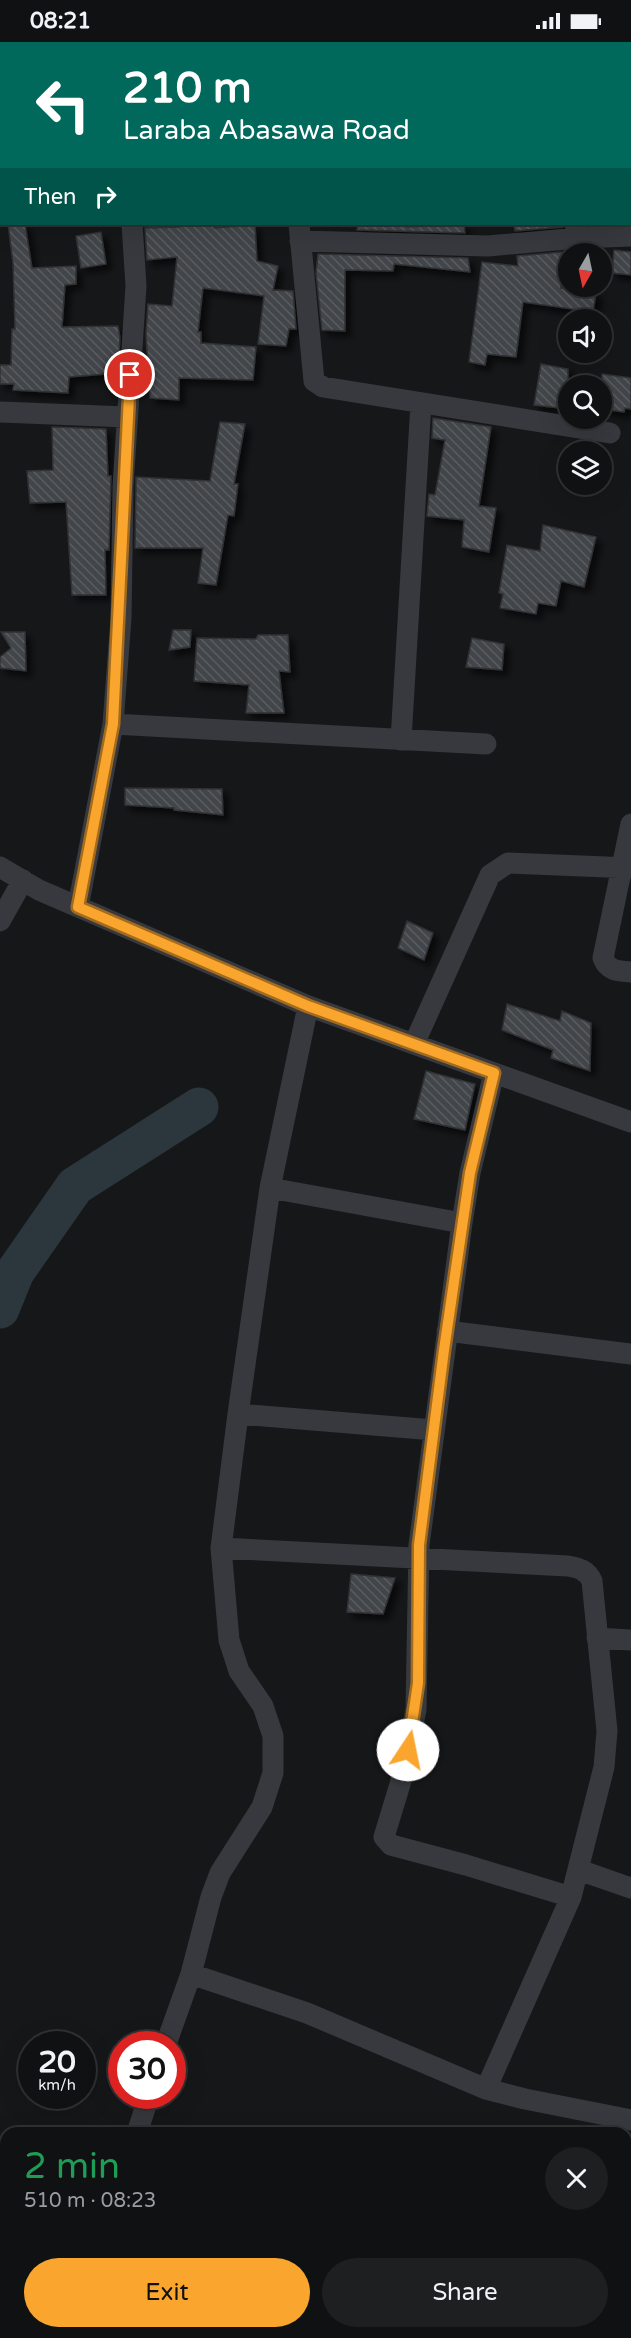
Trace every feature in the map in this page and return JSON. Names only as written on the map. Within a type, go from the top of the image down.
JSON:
[{"type":"street","points":[[78,907],[113,724],[121,618],[127,417],[136,286],[132,225]]},
{"type":"street","points":[[610,433],[323,387],[314,381],[300,232],[488,246],[577,231],[631,236]]},
{"type":"street","points":[[401,740],[421,404]]},
{"type":"street","points":[[0,412],[127,417]]},
{"type":"street","points":[[113,724],[486,744]]},
{"type":"street","points":[[631,824],[626,869],[603,958],[605,965],[613,970],[631,972]]},
{"type":"street","points":[[414,1044],[490,875],[499,867],[508,863],[626,869]]},
{"type":"street","points":[[0,867],[78,907],[308,1006],[631,1122]]},
{"type":"street","points":[[0,921],[23,880]]},
{"type":"street","points":[[171,2031],[191,1974],[211,1897],[220,1873],[262,1807],[273,1773],[273,1736],[263,1706],[239,1671],[229,1640],[222,1548],[238,1414],[270,1188],[308,1006]]},
{"type":"street","points":[[494,1073],[470,1173],[434,1430],[419,1558],[416,1708],[404,1771],[385,1828],[385,1841],[391,1845],[571,1897]]},
{"type":"street","points":[[270,1188],[462,1223]]},
{"type":"street","points":[[447,1330],[631,1354]]},
{"type":"street","points":[[238,1414],[434,1430]]},
{"type":"street","points":[[222,1548],[581,1569],[589,1573],[592,1581],[607,1731],[604,1767],[571,1897],[486,2088]]},
{"type":"street","points":[[597,1638],[631,1640]]},
{"type":"street","points":[[579,1870],[631,1888]]},
{"type":"street","points":[[191,1974],[307,2013],[486,2088],[525,2099],[631,2120]]},
{"type":"street","points":[[139,2127],[145,2109]]},
{"type":"building","points":[[8,225],[25,225],[32,268],[76,266],[76,284],[65,285],[62,327],[118,326],[120,338],[118,373],[69,377],[68,393],[13,390],[14,384],[0,384],[0,365],[11,365],[12,329],[15,329],[13,263]]},
{"type":"building","points":[[178,225],[214,225],[214,228],[255,225],[257,261],[278,266],[273,290],[293,291],[296,329],[289,329],[286,346],[258,344],[264,296],[203,288],[198,332],[201,332],[201,343],[256,347],[253,380],[179,378],[179,400],[150,398],[146,335],[148,304],[172,306],[177,257],[147,260],[145,228],[179,227]]},
{"type":"building","points":[[358,225],[407,225],[407,227],[464,225],[465,233],[357,230]]},
{"type":"building","points":[[514,225],[563,225],[563,227],[515,231]]},
{"type":"building","points":[[101,232],[106,264],[81,268],[76,236]]},
{"type":"building","points":[[614,250],[631,252],[631,275],[612,273]]},
{"type":"building","points":[[558,252],[558,297],[595,297],[593,309],[572,309],[523,302],[516,357],[487,354],[485,365],[469,362],[482,262],[518,266],[517,256]]},
{"type":"building","points":[[318,254],[468,258],[470,272],[394,264],[393,271],[345,270],[345,331],[322,330],[316,273]]},
{"type":"building","points":[[541,364],[568,369],[568,375],[558,375],[558,408],[534,405]]},
{"type":"building","points":[[612,375],[631,378],[631,409],[625,408],[624,412],[612,410]]},
{"type":"building","points":[[433,418],[491,427],[479,506],[496,508],[489,552],[462,547],[464,520],[427,516],[429,494],[435,495],[445,440],[432,438]]},
{"type":"building","points":[[220,422],[245,424],[234,484],[238,484],[234,516],[228,515],[216,585],[198,583],[203,548],[135,548],[136,477],[210,481]]},
{"type":"building","points":[[52,427],[106,429],[108,476],[111,476],[109,550],[105,550],[106,595],[72,595],[66,502],[30,503],[27,471],[53,470]]},
{"type":"building","points":[[543,525],[596,537],[584,587],[561,581],[556,606],[538,603],[536,614],[500,608],[503,594],[499,593],[507,545],[540,551]]},
{"type":"building","points":[[173,630],[191,630],[190,647],[169,650]]},
{"type":"building","points":[[1,632],[25,632],[26,671],[0,668],[0,657],[11,648]]},
{"type":"building","points":[[258,635],[288,635],[290,672],[279,671],[284,713],[246,713],[249,685],[194,681],[197,638],[256,639]]},
{"type":"building","points":[[472,638],[504,644],[502,670],[466,667]]},
{"type":"building","points":[[125,788],[222,789],[223,815],[174,810],[174,808],[125,805]]},
{"type":"building","points":[[407,921],[433,933],[424,960],[398,948]]},
{"type":"building","points":[[507,1004],[560,1021],[562,1011],[591,1023],[590,1071],[551,1058],[553,1050],[502,1030]]},
{"type":"building","points":[[426,1071],[475,1084],[465,1130],[414,1119]]},
{"type":"building","points":[[351,1574],[395,1578],[383,1614],[347,1612]]},
{"type":"waterway","points":[[0,1309],[15,1272],[75,1186],[199,1107]]},
{"type":"route","points":[[130,375],[123,486],[121,618],[113,724],[78,907],[308,1006],[494,1073],[470,1173],[462,1223],[419,1545],[418,1683],[408,1750]]}]
